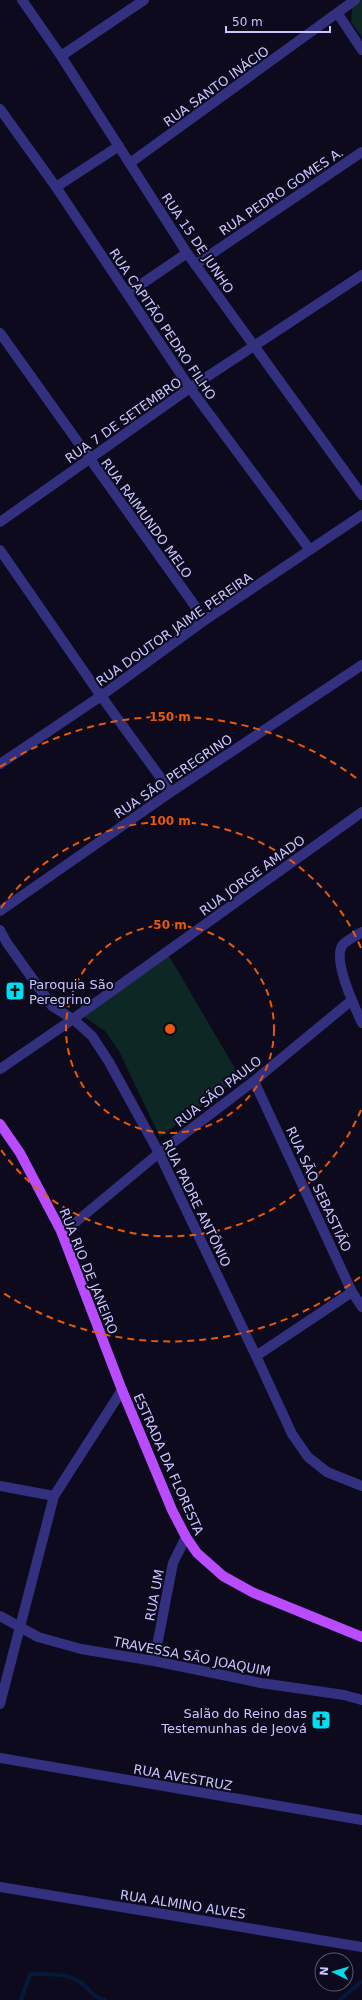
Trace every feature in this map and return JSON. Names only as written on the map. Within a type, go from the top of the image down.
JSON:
[{"type":"main road","name":"RUA RIO DE JANEIRO","points":[[0,1124],[20,1153],[61,1231],[122,1390]]},
{"type":"main road","name":"ESTRADA DA FLORESTA","points":[[122,1390],[172,1510],[186,1537],[197,1553],[223,1576],[254,1593],[362,1637]]},
{"type":"street","name":"RUA 15 DE JUNHO","points":[[22,0],[119,146],[195,265],[362,495]]},
{"type":"street","points":[[60,56],[144,0]]},
{"type":"street","name":"RUA SANTO INÁCIO","points":[[130,163],[338,14],[355,0]]},
{"type":"street","points":[[338,14],[362,50]]},
{"type":"street","name":"RUA CAPITÃO PEDRO FILHO","points":[[0,109],[56,187],[190,388],[310,550]]},
{"type":"street","points":[[56,187],[119,146]]},
{"type":"street","name":"RUA PEDRO GOMES A.","points":[[195,265],[362,152]]},
{"type":"street","points":[[127,294],[187,253]]},
{"type":"street","name":"RUA 7 DE SETEMBRO","points":[[0,522],[190,388],[361,278]]},
{"type":"street","name":"RUA RAIMUNDO MELO","points":[[0,333],[205,620]]},
{"type":"street","name":"RUA DOUTOR JAIME PEREIRA","points":[[0,764],[101,696],[205,620],[362,515]]},
{"type":"street","points":[[0,550],[101,696],[171,792]]},
{"type":"street","name":"RUA SÃO PEREGRINO","points":[[0,911],[171,792],[362,665]]},
{"type":"street","name":"RUA JORGE AMADO","points":[[0,1069],[362,812]]},
{"type":"street","name":"RUA PADRE ANTÔNIO","points":[[0,930],[7,943],[52,1006],[72,1019],[92,1036],[108,1062],[159,1153],[256,1356],[286,1424],[308,1457],[327,1472],[362,1486]]},
{"type":"street","points":[[362,932],[342,945],[339,953],[352,1000],[362,1023]]},
{"type":"street","name":"RUA SÃO PAULO","points":[[61,1231],[71,1226],[159,1153],[254,1081],[352,1000]]},
{"type":"street","name":"RUA SÃO SEBASTIÃO","points":[[254,1081],[352,1292],[362,1307]]},
{"type":"street","points":[[256,1356],[352,1292]]},
{"type":"street","points":[[0,1704],[54,1496],[122,1390]]},
{"type":"street","points":[[0,1486],[54,1496]]},
{"type":"street","name":"RUA UM","points":[[154,1661],[173,1563],[186,1537]]},
{"type":"street","name":"TRAVESSA SÃO JOAQUIM","points":[[0,1616],[20,1629],[60,1645],[154,1661],[261,1683],[344,1695],[362,1700]]},
{"type":"street","name":"RUA AVESTRUZ","points":[[0,1758],[362,1820]]},
{"type":"street","name":"RUA ALMINO ALVES","points":[[0,1887],[362,1947]]},
{"type":"green space","points":[[353,0],[362,0],[362,37],[351,22]]},
{"type":"green space","points":[[169,956],[240,1077],[160,1137],[119,1051],[105,1031],[83,1016]]},
{"type":"waterway","points":[[21,2000],[30,1974],[56,1975],[75,1979],[97,1997],[105,2000]]},
{"type":"waterway","points":[[340,2000],[361,1982]]},
{"type":"place","name":"Paroquia São Peregrino","points":[[15,991]]},
{"type":"place","name":"Salão do Reino das Testemunhas de Jeová","points":[[321,1720]]}]
